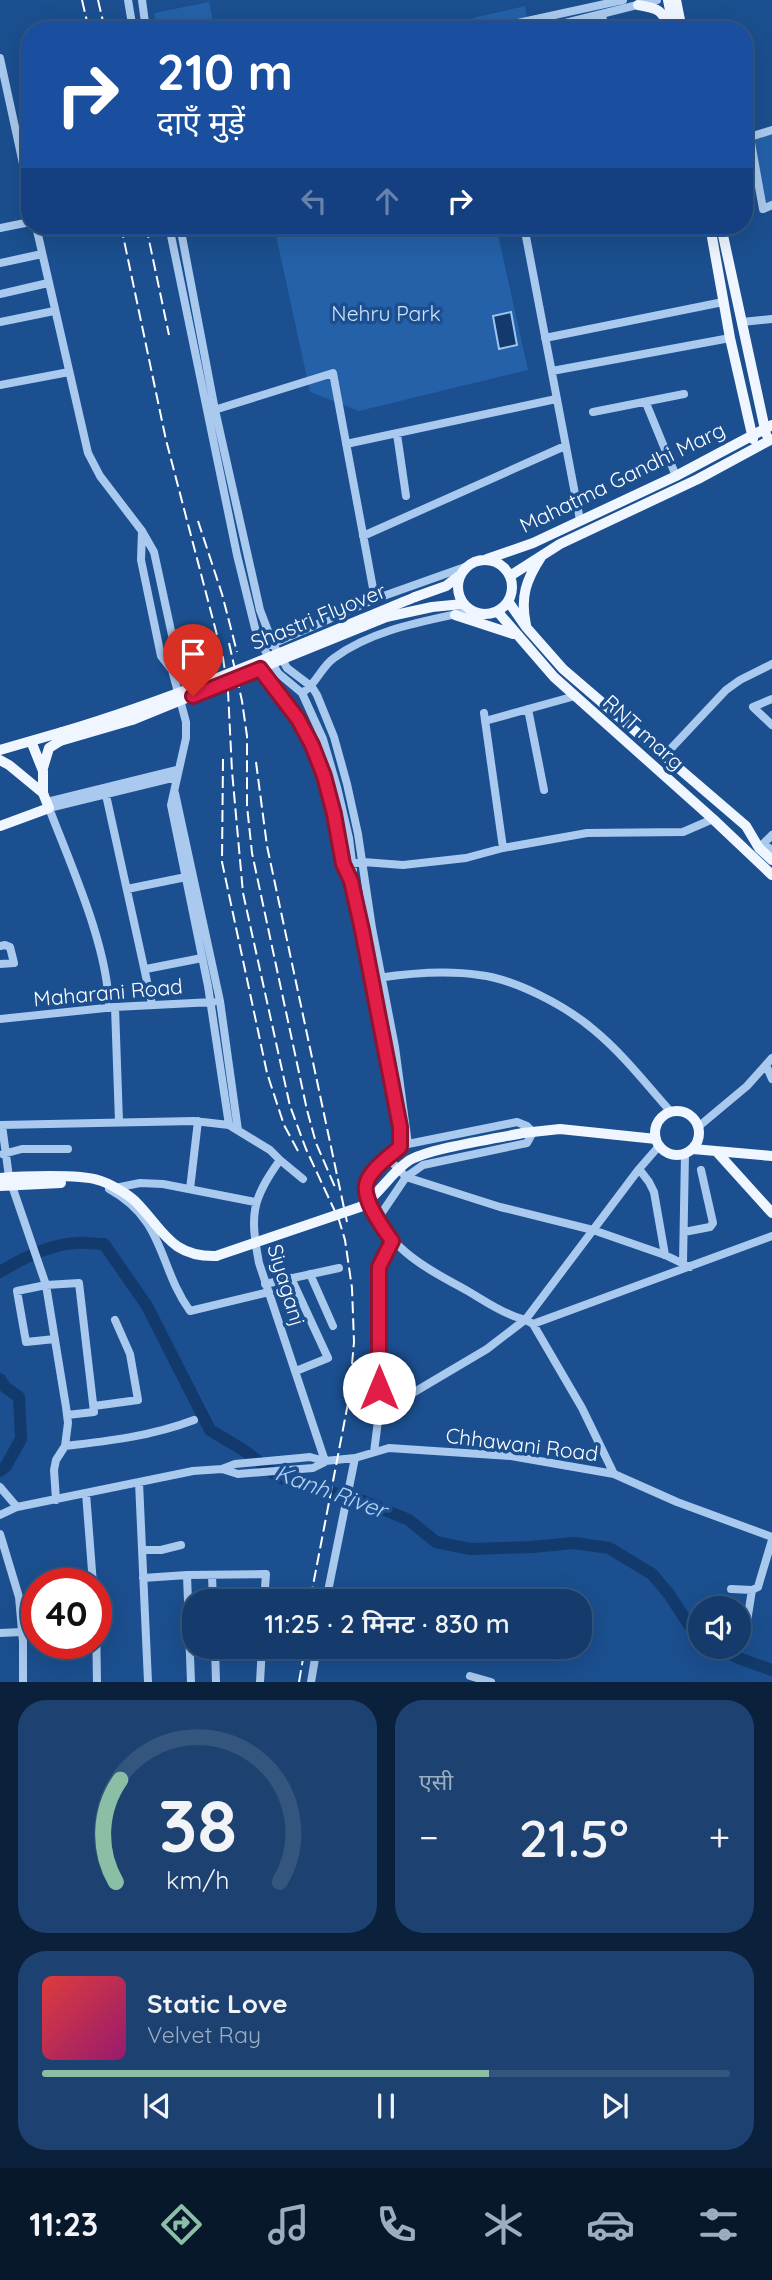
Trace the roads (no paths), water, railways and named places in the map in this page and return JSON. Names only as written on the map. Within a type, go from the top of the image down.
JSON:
[{"type":"main road","points":[[668,0],[672,21]]},
{"type":"main road","points":[[676,0],[680,21]]},
{"type":"main road","points":[[679,15],[685,0]]},
{"type":"main road","points":[[639,5],[661,12],[666,21]]},
{"type":"main road","points":[[712,235],[730,338],[756,446]]},
{"type":"main road","points":[[724,235],[770,441]]},
{"type":"main road","name":"Mahatma Gandhi Marg","points":[[487,559],[533,543],[676,476],[768,427]]},
{"type":"main road","name":"Mahatma Gandhi Marg","points":[[510,576],[582,533],[698,479],[756,446],[770,441]]},
{"type":"main road","points":[[526,627],[524,590],[531,572],[544,554]]},
{"type":"main road","points":[[487,559],[498,562],[510,576],[512,592],[508,601],[497,611],[481,614],[467,608],[458,596],[457,586],[462,572],[474,561],[487,559]]},
{"type":"main road","name":"Shastri Flyover","points":[[61,737],[446,586],[462,572]]},
{"type":"main road","name":"RNT marg","points":[[508,601],[526,627],[563,669],[746,826],[771,855]]},
{"type":"main road","name":"Shastri Flyover","points":[[31,741],[61,737],[132,720],[386,617],[419,610],[467,608]]},
{"type":"main road","name":"RNT marg","points":[[497,611],[554,677],[772,875]]},
{"type":"main road","points":[[455,615],[516,636]]},
{"type":"main road","points":[[46,801],[43,771],[45,757],[49,748],[61,737]]},
{"type":"main road","points":[[0,750],[31,741],[43,771]]},
{"type":"main road","points":[[0,760],[9,765],[46,801]]},
{"type":"main road","points":[[0,826],[46,801]]},
{"type":"main road","points":[[657,1142],[658,1123],[671,1112],[678,1111],[691,1116],[698,1127],[699,1138],[689,1151]]},
{"type":"main road","points":[[0,1186],[7,1180],[100,1180],[101,1184],[115,1188],[133,1199],[161,1233],[180,1250],[203,1256],[216,1256],[360,1207],[372,1199],[396,1172],[416,1156],[528,1133],[560,1129],[657,1142],[670,1154],[716,1151],[772,1156]]},
{"type":"main road","points":[[716,1151],[772,1213]]},
{"type":"street","points":[[128,0],[132,21]]},
{"type":"street","points":[[142,0],[145,21]]},
{"type":"street","points":[[527,21],[623,0]]},
{"type":"street","points":[[576,21],[657,0]]},
{"type":"street","points":[[602,15],[603,21]]},
{"type":"street","points":[[0,58],[21,151]]},
{"type":"street","points":[[0,98],[10,96]]},
{"type":"street","points":[[753,136],[772,130]]},
{"type":"street","points":[[753,172],[763,209],[772,205]]},
{"type":"street","points":[[0,228],[21,224]]},
{"type":"street","points":[[38,235],[88,453],[100,476],[142,531],[154,552],[157,564],[174,649],[172,670],[186,728],[171,805],[202,958],[215,1002],[229,1125]]},
{"type":"street","points":[[171,235],[252,597],[256,628],[278,673],[302,693],[323,739],[349,838],[346,862]]},
{"type":"street","points":[[182,235],[211,411]]},
{"type":"street","points":[[526,235],[580,520]]},
{"type":"street","points":[[0,263],[42,254]]},
{"type":"street","points":[[0,294],[48,283]]},
{"type":"street","points":[[545,338],[723,302]]},
{"type":"street","points":[[0,323],[54,311]]},
{"type":"street","points":[[742,322],[772,319]]},
{"type":"street","points":[[552,371],[730,338]]},
{"type":"street","points":[[0,385],[69,372]]},
{"type":"street","points":[[211,411],[333,373],[374,599]]},
{"type":"street","points":[[593,412],[684,394]]},
{"type":"street","points":[[346,444],[556,399]]},
{"type":"street","points":[[646,403],[676,476]]},
{"type":"street","points":[[397,434],[406,496]]},
{"type":"street","points":[[363,536],[565,446]]},
{"type":"street","points":[[142,531],[141,560],[161,656],[172,670]]},
{"type":"street","points":[[263,647],[374,599],[462,572]]},
{"type":"street","points":[[252,597],[287,668],[312,687],[334,737],[363,862],[372,928],[403,1099],[404,1145]]},
{"type":"street","points":[[302,693],[312,687],[336,656],[364,641],[388,631],[455,615],[467,608]]},
{"type":"street","points":[[663,757],[726,690],[772,664]]},
{"type":"street","points":[[260,669],[293,711],[312,745],[324,776],[373,979],[404,1145]]},
{"type":"street","points":[[503,848],[485,717],[575,696]]},
{"type":"street","points":[[772,699],[753,707],[772,725]]},
{"type":"street","points":[[528,709],[544,790]]},
{"type":"street","points":[[46,801],[106,795],[176,774]]},
{"type":"street","points":[[46,801],[176,774]]},
{"type":"street","points":[[174,790],[238,1130]]},
{"type":"street","points":[[106,795],[152,1004]]},
{"type":"street","points":[[46,801],[87,910],[101,956],[112,1008],[118,1122]]},
{"type":"street","points":[[346,862],[403,865],[453,860],[587,833],[683,832],[713,819]]},
{"type":"street","points":[[762,845],[772,835]]},
{"type":"street","points":[[127,889],[186,877]]},
{"type":"street","points":[[0,946],[5,944],[10,947],[14,963],[0,964]]},
{"type":"street","points":[[146,969],[202,958]]},
{"type":"street","points":[[373,979],[433,972],[481,975],[530,990],[565,1009],[594,1030],[671,1112]]},
{"type":"street","name":"Maharani Road","points":[[0,1019],[152,1004],[215,1002]]},
{"type":"street","points":[[769,1062],[772,1079]]},
{"type":"street","points":[[698,1127],[747,1086],[769,1062]]},
{"type":"street","points":[[190,1189],[198,1121]]},
{"type":"street","points":[[55,1500],[54,1470],[56,1460],[65,1447],[67,1415],[46,1285],[7,1180],[2,1154],[1,1125],[198,1121],[229,1125],[270,1150],[303,1179]]},
{"type":"street","points":[[377,1220],[407,1177],[423,1165],[527,1143],[527,1126],[517,1122],[404,1145],[379,1166],[366,1184],[366,1191],[377,1220],[400,1249],[434,1273],[510,1315],[529,1322],[582,1408],[614,1474]]},
{"type":"street","points":[[529,1322],[657,1142]]},
{"type":"street","points":[[2,1154],[22,1149],[68,1149]]},
{"type":"street","points":[[687,1265],[684,1232],[689,1151]]},
{"type":"street","points":[[388,1158],[407,1177],[500,1208],[593,1230],[687,1265]]},
{"type":"street","name":"Siyaganj","points":[[280,1160],[255,1202],[252,1229],[267,1288],[325,1461]]},
{"type":"street","points":[[639,1169],[654,1192],[665,1255]]},
{"type":"street","points":[[684,1232],[710,1227],[713,1223],[701,1170]]},
{"type":"street","points":[[115,1188],[140,1182],[255,1202]]},
{"type":"street","points":[[101,1184],[138,1211],[153,1230],[190,1311],[291,1278],[339,1268]]},
{"type":"street","points":[[379,1413],[529,1322],[772,1236]]},
{"type":"street","points":[[374,1452],[379,1413],[379,1267],[392,1241]]},
{"type":"street","points":[[310,1274],[333,1325]]},
{"type":"street","points":[[291,1278],[328,1358],[296,1371]]},
{"type":"street","points":[[55,1339],[25,1340],[17,1291],[46,1285],[79,1283],[94,1412],[67,1415]]},
{"type":"street","points":[[93,1406],[138,1401],[130,1354],[115,1320]]},
{"type":"street","points":[[65,1447],[127,1439],[170,1429],[194,1420]]},
{"type":"street","name":"Chhawani Road","points":[[222,1469],[235,1464],[310,1457],[325,1461],[355,1458],[388,1448],[511,1456],[614,1474],[772,1539]]},
{"type":"street","points":[[328,1589],[355,1458]]},
{"type":"street","points":[[0,1515],[18,1507],[193,1471],[222,1469],[238,1474],[313,1468],[325,1461]]},
{"type":"street","points":[[139,1482],[148,1682]]},
{"type":"street","points":[[0,1487],[18,1507]]},
{"type":"street","points":[[86,1493],[92,1568]]},
{"type":"street","points":[[0,1534],[19,1597],[21,1620]]},
{"type":"street","points":[[731,1589],[752,1590],[758,1587],[772,1539]]},
{"type":"street","points":[[142,1550],[162,1550],[181,1545]]},
{"type":"street","points":[[144,1578],[266,1574],[265,1589]]},
{"type":"street","points":[[187,1575],[191,1682]]},
{"type":"street","points":[[212,1575],[213,1589]]},
{"type":"street","points":[[751,1596],[752,1590]]},
{"type":"street","points":[[0,1633],[21,1632]]},
{"type":"street","points":[[23,1659],[23,1682]]},
{"type":"street","points":[[97,1659],[97,1682]]},
{"type":"street","points":[[215,1659],[216,1682]]},
{"type":"street","points":[[260,1682],[261,1659]]},
{"type":"street","points":[[311,1682],[315,1659]]},
{"type":"street","points":[[470,1676],[491,1682]]},
{"type":"waterway","name":"Kanh River","points":[[0,1272],[27,1257],[57,1246],[104,1244],[147,1306],[210,1430],[245,1451],[280,1478],[363,1501],[409,1520],[436,1542],[470,1549],[574,1543],[609,1548],[652,1574],[688,1623]]},
{"type":"waterway","name":"Kanh River","points":[[0,1379],[5,1387],[19,1397],[21,1439],[6,1466],[0,1471]]},
{"type":"waterway","name":"Kanh River","points":[[741,1659],[772,1670]]},
{"type":"railway","points":[[82,0],[87,21]]},
{"type":"railway","points":[[98,0],[103,21]]},
{"type":"railway","points":[[123,235],[166,440],[223,658],[228,691],[243,893],[290,1106],[306,1149],[339,1220],[345,1240],[352,1288],[354,1342],[349,1398],[312,1589]]},
{"type":"railway","points":[[148,235],[169,335]]},
{"type":"railway","points":[[198,521],[222,594],[237,652]]},
{"type":"railway","points":[[229,643],[247,736],[247,806],[252,853],[307,1110],[316,1143],[335,1187]]},
{"type":"railway","points":[[223,759],[222,862],[267,1073],[284,1125],[298,1151]]},
{"type":"railway","points":[[256,762],[267,846],[347,1222]]},
{"type":"railway","points":[[299,1682],[303,1659]]},
{"type":"park label","name":"Nehru Park","points":[[386,313]]}]
